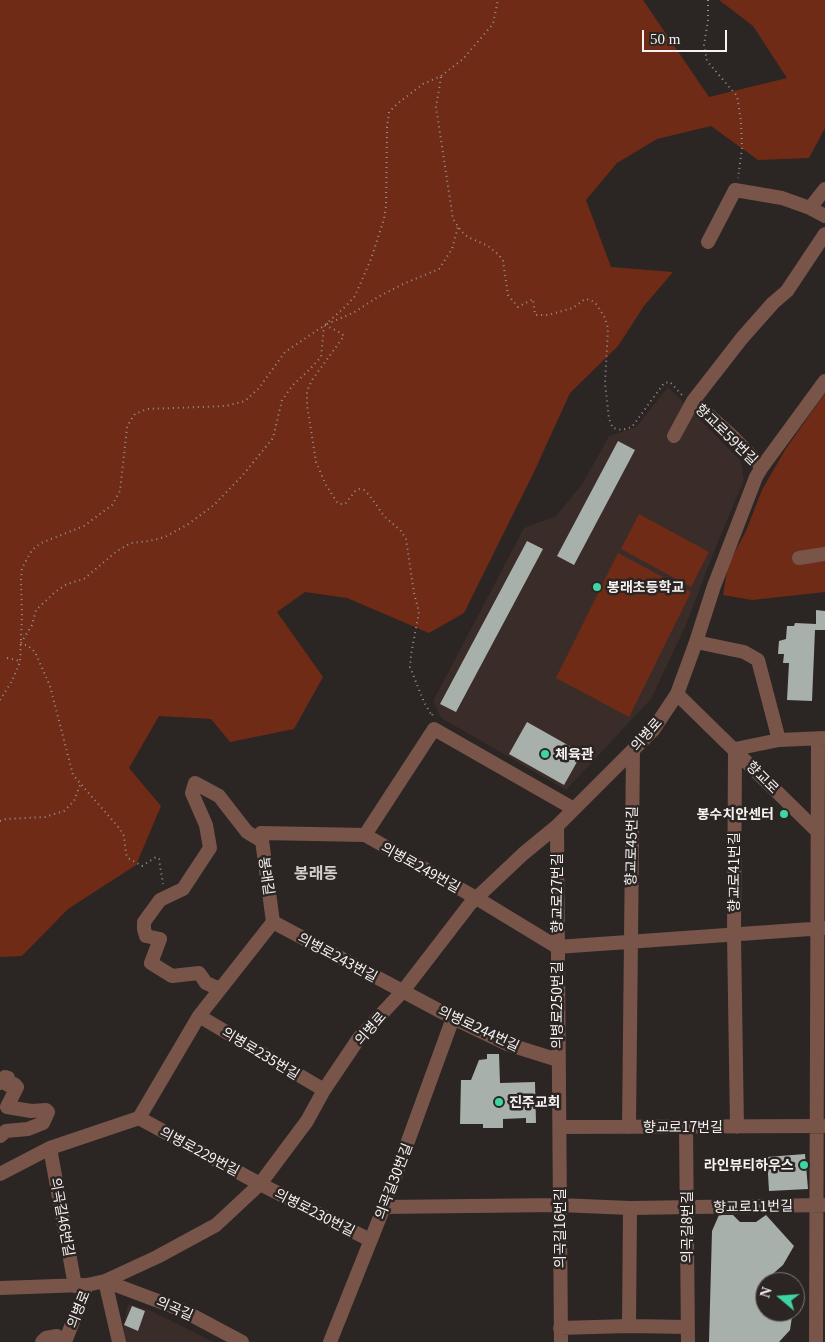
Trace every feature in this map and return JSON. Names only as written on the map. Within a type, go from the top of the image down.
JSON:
[{"type":"street","points":[[810,208],[825,189]]},
{"type":"street","points":[[708,242],[735,190],[782,198],[810,208],[825,216]]},
{"type":"street","points":[[674,436],[692,402],[742,338],[773,303],[787,291],[825,234]]},
{"type":"street","points":[[677,694],[714,586],[756,477],[825,381]]},
{"type":"street","name":"향교로59번길","points":[[692,402],[762,467]]},
{"type":"street","points":[[799,558],[825,554]]},
{"type":"street","points":[[696,642],[744,652],[758,660],[780,740]]},
{"type":"street","name":"향교로","points":[[677,694],[821,832]]},
{"type":"street","name":"의병로","points":[[65,1342],[81,1285],[105,1281],[157,1257],[216,1225],[260,1184],[307,1121],[324,1090],[359,1038],[403,991],[470,904],[478,899],[523,854],[574,809],[633,750],[652,730],[677,694]]},
{"type":"street","points":[[364,835],[434,729],[574,809]]},
{"type":"street","points":[[735,749],[780,740],[822,739],[821,1205],[820,1291],[816,1340]]},
{"type":"street","name":"향교로41번길","points":[[734,935],[735,749]]},
{"type":"street","name":"향교로45번길","points":[[630,942],[633,750]]},
{"type":"street","points":[[220,989],[206,983],[199,973],[172,976],[151,963],[160,939],[146,936],[144,922],[160,900],[183,888],[210,848],[206,825],[192,793],[195,783],[219,796],[247,832],[262,841]]},
{"type":"street","name":"향교로27번길","points":[[556,826],[557,946],[821,929]]},
{"type":"street","name":"봉래길","points":[[273,922],[261,832],[364,835]]},
{"type":"street","name":"의병로249번길","points":[[364,835],[478,899]]},
{"type":"street","name":"의병로250번길","points":[[478,899],[557,946],[560,1127]]},
{"type":"street","points":[[0,1174],[50,1148],[139,1118],[199,1016],[273,922]]},
{"type":"street","name":"의병로243번길","points":[[273,922],[403,991]]},
{"type":"street","name":"향교로17번길","points":[[734,935],[736,1126]]},
{"type":"street","name":"향교로17번길","points":[[629,1127],[630,942]]},
{"type":"street","name":"의병로244번길","points":[[403,991],[507,1044],[558,1060]]},
{"type":"street","name":"의병로235번길","points":[[199,1016],[324,1090]]},
{"type":"street","name":"의곡길30번길","points":[[330,1342],[384,1207],[453,1018]]},
{"type":"street","points":[[0,1083],[5,1077],[8,1078],[8,1085],[14,1084],[17,1087],[7,1107],[46,1110],[48,1112],[43,1123],[28,1129],[6,1131],[0,1136]]},
{"type":"street","name":"의병로229번길","points":[[139,1118],[260,1184]]},
{"type":"street","name":"향교로17번길","points":[[560,1127],[821,1126]]},
{"type":"street","name":"의곡길16번길","points":[[560,1127],[560,1335],[629,1326]]},
{"type":"street","name":"의곡길8번길","points":[[686,1127],[688,1342]]},
{"type":"street","name":"의곡길46번길","points":[[50,1148],[81,1285]]},
{"type":"street","name":"의병로230번길","points":[[260,1184],[370,1240]]},
{"type":"street","name":"향교로11번길","points":[[384,1207],[560,1205],[630,1208],[821,1205]]},
{"type":"street","points":[[630,1208],[629,1326],[688,1327]]},
{"type":"street","points":[[105,1281],[119,1342]]},
{"type":"street","name":"의곡길","points":[[105,1281],[182,1310],[242,1342]]},
{"type":"street","points":[[0,1288],[81,1285]]},
{"type":"street","points":[[42,1342],[46,1338],[57,1336],[65,1342]]},
{"type":"path","points":[[0,700],[12,681],[20,662],[22,568],[35,546],[84,526],[112,505],[120,492],[127,428],[135,414],[147,409],[226,406],[244,401],[259,388],[285,352],[324,325],[347,306],[354,296],[378,241],[386,206],[387,127],[389,112],[423,84],[441,76],[463,59],[493,24],[498,0]]},
{"type":"path","points":[[708,0],[708,20],[704,45],[707,61],[737,96],[741,122],[742,148],[735,190]]},
{"type":"path","points":[[441,76],[436,107],[453,220],[468,236],[488,246],[499,255],[503,261],[508,295],[518,307],[533,299],[534,315],[573,308],[585,299],[591,300],[596,304],[604,316],[608,328],[605,384],[609,419],[613,428],[622,430],[632,427],[661,386],[667,381],[692,402]]},
{"type":"path","points":[[324,325],[353,313],[403,284],[439,269],[452,249],[458,227]]},
{"type":"path","points":[[20,646],[32,625],[36,610],[55,592],[67,584],[84,579],[117,551],[131,543],[165,537],[187,526],[214,505],[242,476],[273,438],[282,400],[292,384],[321,357],[324,325]]},
{"type":"path","points":[[324,325],[344,336],[306,391],[316,462],[326,485],[337,502],[345,504],[356,490],[364,490],[384,516],[401,531],[406,539],[414,593],[420,612],[410,667],[432,716],[433,712]]},
{"type":"path","points":[[20,646],[27,645],[38,658],[54,698],[71,770],[77,781],[120,829],[124,836],[128,858],[142,866],[156,857],[159,859],[166,896]]},
{"type":"path","points":[[7,658],[20,662]]},
{"type":"path","points":[[0,822],[6,819],[45,817],[64,811],[74,801],[80,783]]},
{"type":"shaded area","points":[[0,0],[643,0],[709,97],[787,78],[753,26],[719,0],[825,0],[825,128],[809,158],[758,160],[711,126],[657,139],[617,163],[586,200],[611,267],[673,272],[644,306],[618,346],[570,393],[534,472],[464,613],[429,633],[347,598],[305,592],[277,612],[323,677],[294,729],[230,742],[211,719],[159,716],[129,768],[161,806],[136,865],[68,909],[22,956],[0,957]]},
{"type":"shaded area","name":"봉래초등학교","points":[[668,387],[741,461],[744,480],[686,625],[651,699],[566,790],[441,718],[433,701],[524,528],[556,516],[583,483],[609,436],[636,427]]},
{"type":"shaded area","points":[[825,393],[825,592],[752,600],[723,595],[728,565],[746,531],[762,490],[785,450]]},
{"type":"shaded area","points":[[639,514],[709,552],[691,587],[621,549]]},
{"type":"shaded area","points":[[618,553],[691,592],[629,717],[556,678]]},
{"type":"shaded area","points":[[128,1304],[149,1310],[214,1342],[123,1342]]},
{"type":"building","points":[[618,441],[635,450],[574,565],[557,556]]},
{"type":"building","points":[[527,541],[543,549],[456,712],[440,704]]},
{"type":"building","points":[[816,610],[825,611],[825,630],[815,630],[812,701],[787,700],[789,663],[783,663],[784,654],[778,654],[779,641],[786,639],[787,626],[794,626],[795,623],[816,624]]},
{"type":"building","name":"체육관","points":[[527,722],[582,753],[564,785],[509,754]]},
{"type":"building","points":[[487,1054],[499,1054],[500,1083],[535,1082],[536,1123],[526,1123],[526,1118],[503,1119],[503,1128],[483,1128],[483,1124],[460,1124],[461,1080],[471,1080],[479,1060],[487,1059]]},
{"type":"building","points":[[805,1154],[808,1189],[769,1191],[767,1157]]},
{"type":"building","points":[[719,1215],[733,1215],[740,1222],[756,1222],[766,1215],[794,1246],[783,1265],[775,1272],[755,1272],[755,1322],[791,1322],[790,1330],[779,1342],[709,1342],[712,1231]]},
{"type":"building","points":[[132,1306],[145,1311],[138,1331],[124,1325]]},
{"type":"place","name":"봉래초등학교","points":[[597,587]]},
{"type":"place","name":"체육관","points":[[545,754]]},
{"type":"place","name":"봉수치안센터","points":[[784,814]]},
{"type":"place","name":"진주교회","points":[[499,1102]]},
{"type":"place","name":"라인뷰티하우스","points":[[804,1165]]},
{"type":"district","name":"봉래동","points":[[316,873]]}]
